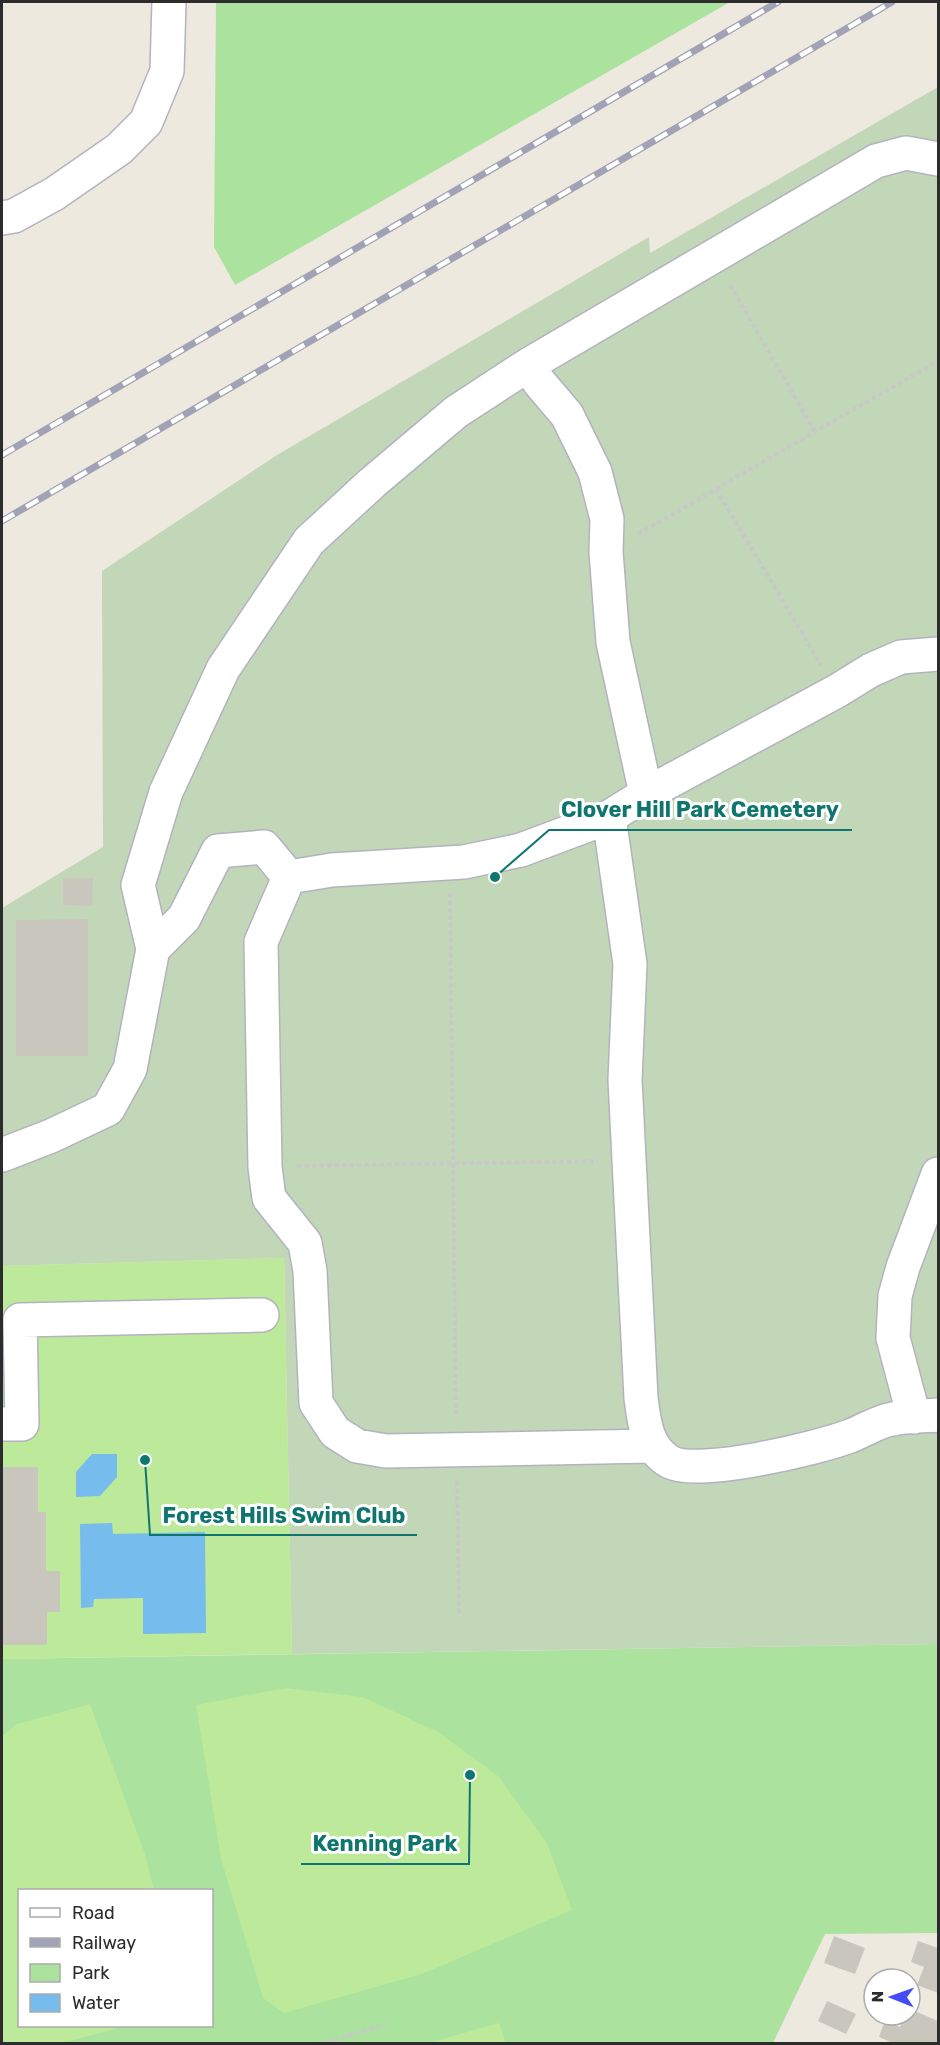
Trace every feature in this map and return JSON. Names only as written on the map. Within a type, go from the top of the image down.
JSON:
[{"type":"lane","points":[[2,218],[14,216],[54,194],[119,149],[146,122],[167,70],[169,2]]},
{"type":"lane","points":[[2,1155],[51,1136],[108,1109],[130,1069],[153,949],[138,885],[166,792],[223,669],[265,603],[309,541],[372,483],[456,412],[528,365],[876,161],[906,153],[939,159]]},
{"type":"lane","points":[[528,365],[567,415],[595,472],[607,519],[606,552],[613,642],[646,794]]},
{"type":"lane","points":[[289,877],[332,870],[464,862],[521,850],[609,817],[646,794],[837,691],[871,670],[901,657],[939,654]]},
{"type":"lane","points":[[609,817],[630,964],[625,1080],[641,1398],[644,1426],[652,1446],[671,1462],[695,1468],[781,1456],[850,1437],[891,1419],[926,1416],[893,1338],[895,1296],[903,1267],[939,1174]]},
{"type":"lane","points":[[153,949],[184,918],[218,851],[264,847],[289,877]]},
{"type":"lane","points":[[289,877],[261,942],[265,1167],[269,1198],[305,1243],[310,1271],[316,1403],[335,1432],[357,1446],[386,1451],[652,1446]]},
{"type":"lane","points":[[2,1424],[22,1424],[20,1320],[262,1315]]},
{"type":"path","points":[[713,256],[815,432]]},
{"type":"path","points":[[606,552],[939,361]]},
{"type":"path","points":[[716,489],[837,691]]},
{"type":"path","points":[[449,863],[459,1613]]},
{"type":"path","points":[[265,1167],[629,1161]]},
{"type":"path","points":[[319,2043],[385,2025]]},
{"type":"green space","points":[[216,2],[730,2],[235,285],[214,247]]},
{"type":"green space","points":[[938,87],[938,1644],[292,1654],[284,1258],[2,1266],[2,908],[103,847],[102,571],[277,455],[649,237],[650,253]]},
{"type":"green space","points":[[284,1258],[292,1654],[2,1659],[2,1266]]},
{"type":"green space","points":[[938,1644],[938,1933],[825,1934],[773,2043],[2,2043],[2,1659]]},
{"type":"green space","points":[[285,1688],[363,1697],[438,1732],[498,1776],[547,1843],[572,1910],[422,1974],[284,2013],[263,1998],[221,1859],[196,1705]]},
{"type":"green space","points":[[90,1704],[145,1854],[154,1889],[18,1889],[18,2027],[122,2027],[63,2043],[2,2043],[2,1736],[17,1724]]},
{"type":"green space","points":[[499,2023],[506,2043],[428,2043]]},
{"type":"water","points":[[92,1454],[117,1454],[117,1477],[100,1496],[76,1497],[76,1472]]},
{"type":"water","points":[[112,1523],[113,1534],[205,1532],[206,1633],[143,1634],[143,1598],[94,1599],[93,1607],[81,1608],[80,1524]]},
{"type":"building","points":[[63,878],[93,878],[92,906],[63,905]]},
{"type":"building","points":[[88,919],[88,1056],[16,1056],[16,920]]},
{"type":"building","points":[[2,1467],[38,1467],[38,1512],[46,1512],[46,1571],[60,1571],[60,1612],[47,1612],[47,1645],[2,1645]]},
{"type":"building","points":[[834,1936],[865,1948],[855,1974],[824,1963]]},
{"type":"building","points":[[918,1941],[938,1948],[938,1993],[922,1987],[924,1967],[911,1962]]},
{"type":"building","points":[[827,2001],[856,2014],[846,2034],[818,2021]]},
{"type":"building","points":[[922,2014],[938,2021],[938,2044],[895,2044],[879,2037],[883,2027],[922,2027]]},
{"type":"railway","points":[[2,455],[778,2]]},
{"type":"railway","points":[[2,521],[892,2]]},
{"type":"place","name":"Clover Hill Park Cemetery","points":[[495,877]]},
{"type":"place","name":"Forest Hills Swim Club","points":[[145,1460]]},
{"type":"place","name":"Kenning Park","points":[[470,1775]]}]
